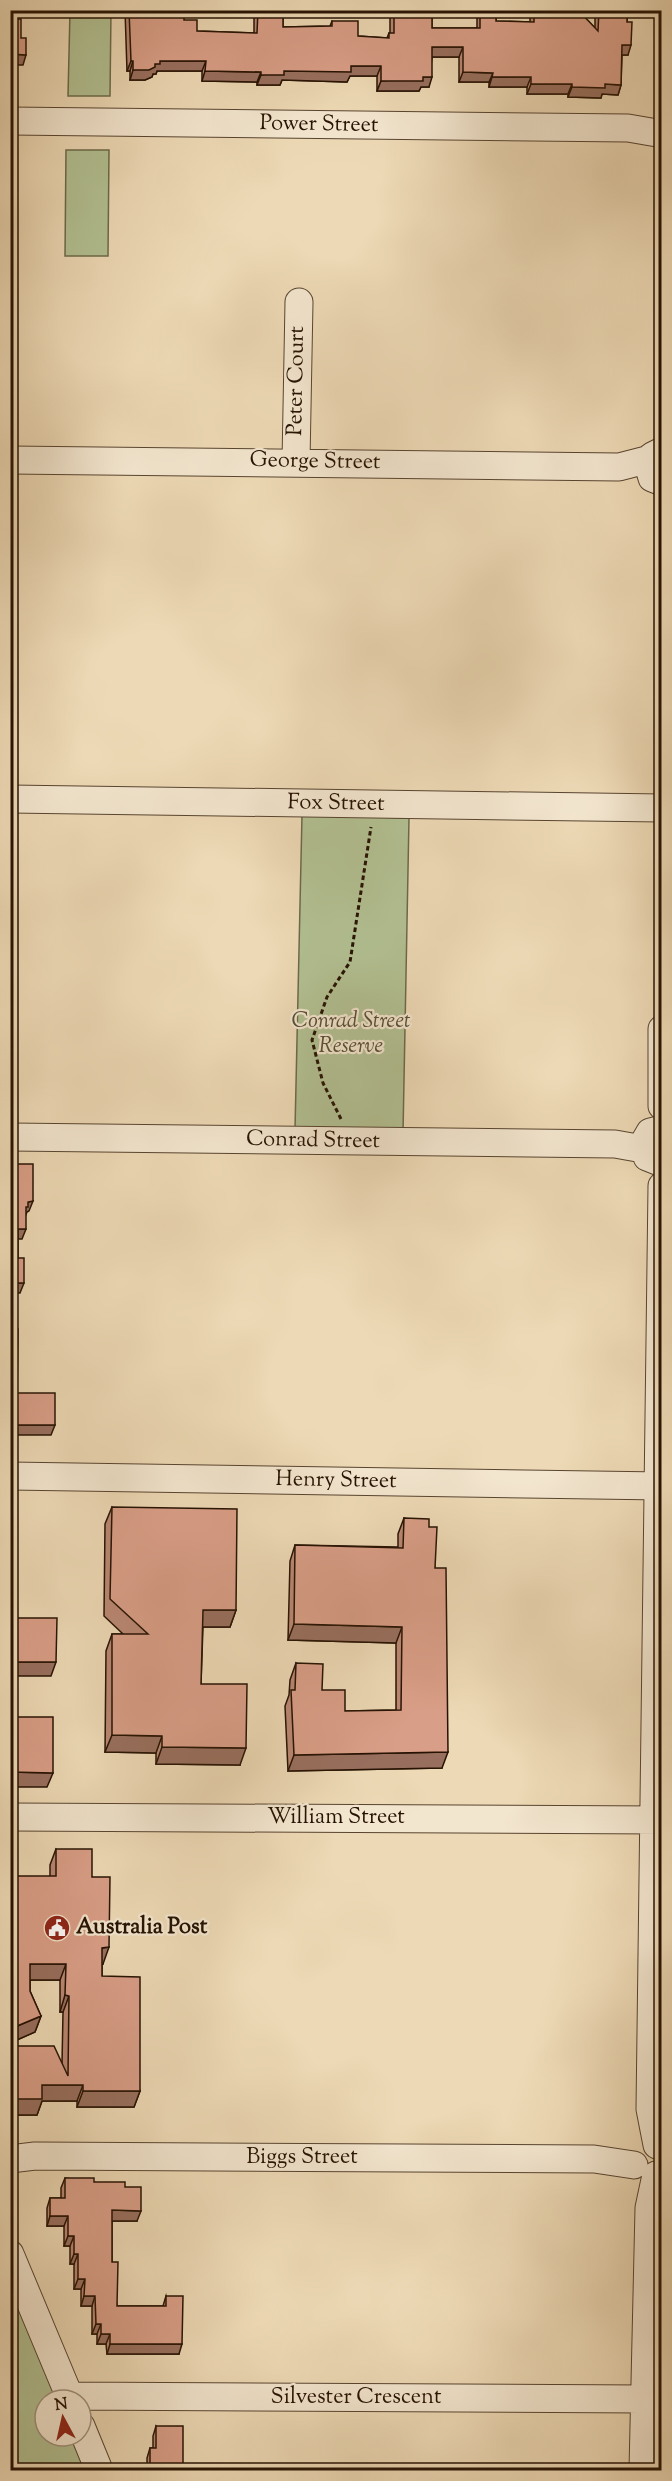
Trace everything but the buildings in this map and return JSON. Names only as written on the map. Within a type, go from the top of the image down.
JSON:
[{"type":"street","name":"Power Street","points":[[10,121],[628,128],[660,132]]},
{"type":"street","name":"Peter Court","points":[[296,461],[299,302]]},
{"type":"street","name":"George Street","points":[[10,460],[296,461],[619,467],[656,462]]},
{"type":"street","points":[[656,462],[662,507]]},
{"type":"street","name":"Fox Street","points":[[10,800],[662,808]]},
{"type":"street","points":[[643,2470],[657,1820],[659,1486],[656,1145],[662,1029]]},
{"type":"street","name":"Conrad Street","points":[[10,1137],[656,1145]]},
{"type":"street","name":"Henry Street","points":[[10,1476],[659,1486]]},
{"type":"street","name":"William Street","points":[[10,1817],[657,1820]]},
{"type":"street","name":"Biggs Street","points":[[10,2159],[35,2157],[649,2159]]},
{"type":"street","points":[[10,2254],[66,2388]]},
{"type":"street","name":"Silvester Crescent","points":[[93,2398],[643,2399]]},
{"type":"street","points":[[90,2448],[99,2470]]},
{"type":"path","points":[[352,1142],[323,1083],[312,1040],[327,997],[350,962],[375,804]]},
{"type":"green space","points":[[70,11],[111,11],[110,96],[68,96]]},
{"type":"green space","points":[[66,150],[109,150],[108,256],[65,256]]},
{"type":"green space","name":"Conrad Street Reserve","points":[[302,815],[409,818],[403,1133],[295,1130]]},
{"type":"green space","points":[[10,2285],[52,2388],[33,2388],[33,2448],[76,2448],[85,2470],[11,2470]]},
{"type":"place","name":"Australia Post","points":[[57,1928]]}]
